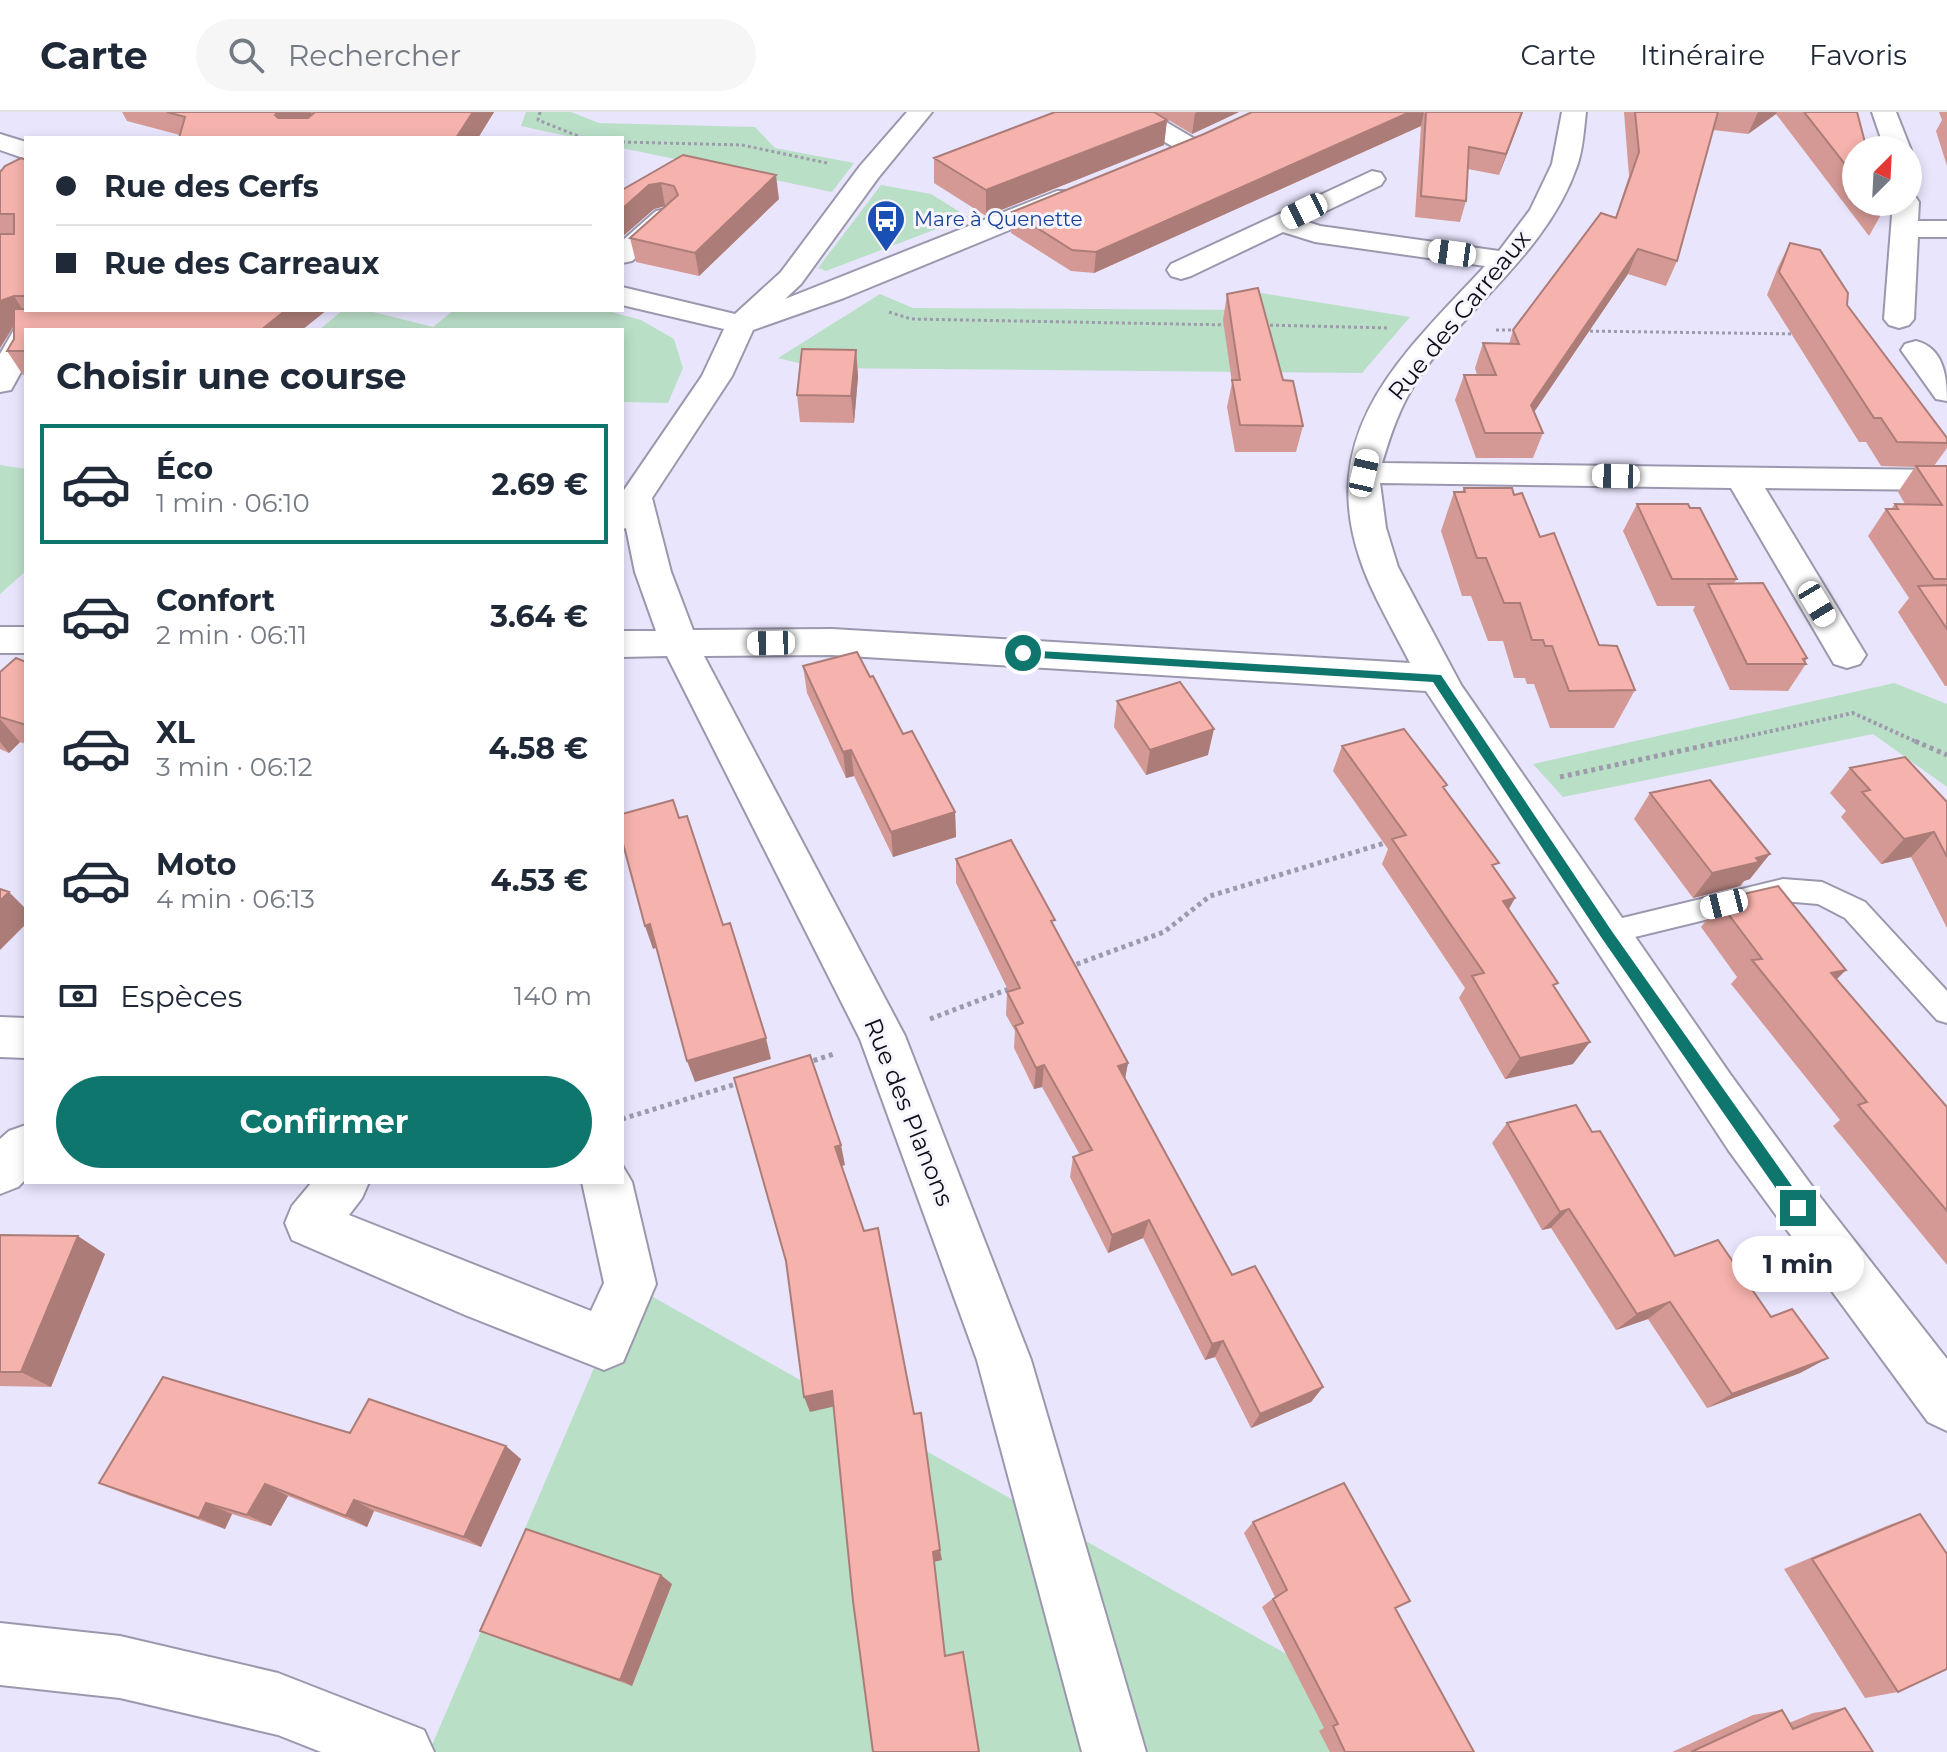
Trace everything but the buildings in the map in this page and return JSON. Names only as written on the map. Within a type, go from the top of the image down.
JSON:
[{"type":"street","points":[[629,508],[717,376],[741,324],[791,278],[869,172],[920,112]]},
{"type":"street","points":[[1131,112],[1191,147]]},
{"type":"street","name":"Rue des Carreaux","points":[[1574,112],[1574,128],[1560,175],[1539,214],[1506,260],[1442,329],[1392,392],[1375,426],[1364,473],[1367,516],[1378,562],[1437,678],[1606,933],[1780,1184],[1947,1403]]},
{"type":"street","points":[[1884,112],[1893,136]]},
{"type":"street","points":[[1162,158],[1216,135]]},
{"type":"street","points":[[0,142],[24,150]]},
{"type":"street","points":[[1181,270],[1372,179]]},
{"type":"street","points":[[624,296],[741,324],[834,292],[1091,187]]},
{"type":"street","points":[[1899,319],[1905,216],[1947,229]]},
{"type":"street","points":[[624,253],[666,217]]},
{"type":"street","points":[[1282,222],[1315,234],[1506,260]]},
{"type":"street","points":[[30,328],[43,312]]},
{"type":"street","points":[[0,383],[24,338]]},
{"type":"street","points":[[1916,350],[1947,392]]},
{"type":"street","points":[[1364,473],[1947,480]]},
{"type":"street","points":[[1742,478],[1847,655]]},
{"type":"street","name":"Rue des Planons","points":[[629,508],[679,644],[882,1036],[1004,1360],[1114,1752]]},
{"type":"street","points":[[0,640],[24,640]]},
{"type":"street","points":[[624,644],[832,642],[1437,678]]},
{"type":"street","points":[[0,1037],[24,1038]]},
{"type":"street","points":[[0,1171],[24,1149]]},
{"type":"street","points":[[342,1184],[310,1223],[484,1297],[604,1343],[630,1284],[607,1184]]},
{"type":"street","points":[[0,1654],[120,1667],[278,1704],[402,1752]]},
{"type":"lane","points":[[1606,933],[1783,890],[1822,893],[1855,910],[1947,1011]]},
{"type":"path","points":[[540,112],[538,120],[578,136]]},
{"type":"path","points":[[624,142],[742,145],[869,172]]},
{"type":"path","points":[[1521,801],[1547,780],[1853,713],[1947,755]]},
{"type":"path","points":[[1060,970],[1164,932],[1210,896],[1402,838]]},
{"type":"path","points":[[803,1064],[1016,987]]},
{"type":"path","points":[[624,1118],[743,1082]]},
{"type":"green space","points":[[526,112],[571,112],[599,123],[755,127],[775,148],[854,163],[832,192],[624,148],[624,136],[567,136],[521,126]]},
{"type":"green space","points":[[881,185],[931,194],[968,217],[826,271],[818,268]]},
{"type":"green space","points":[[1261,293],[1410,317],[1362,373],[819,368],[778,358],[880,294],[913,308],[1255,310]]},
{"type":"green space","points":[[341,312],[373,312],[433,327],[452,312],[611,312],[641,320],[674,339],[683,368],[668,403],[624,402],[624,328],[321,328]]},
{"type":"green space","points":[[0,465],[24,469],[24,573],[0,594]]},
{"type":"green space","points":[[1894,683],[1947,704],[1947,787],[1873,734],[1563,797],[1533,764]]},
{"type":"green space","points":[[630,1284],[1460,1752],[429,1752]]},
{"type":"place","name":"Mare à Quenette","points":[[886,253]]},
{"type":"route","points":[[1023,653],[1437,678],[1606,933],[1798,1208]]}]
